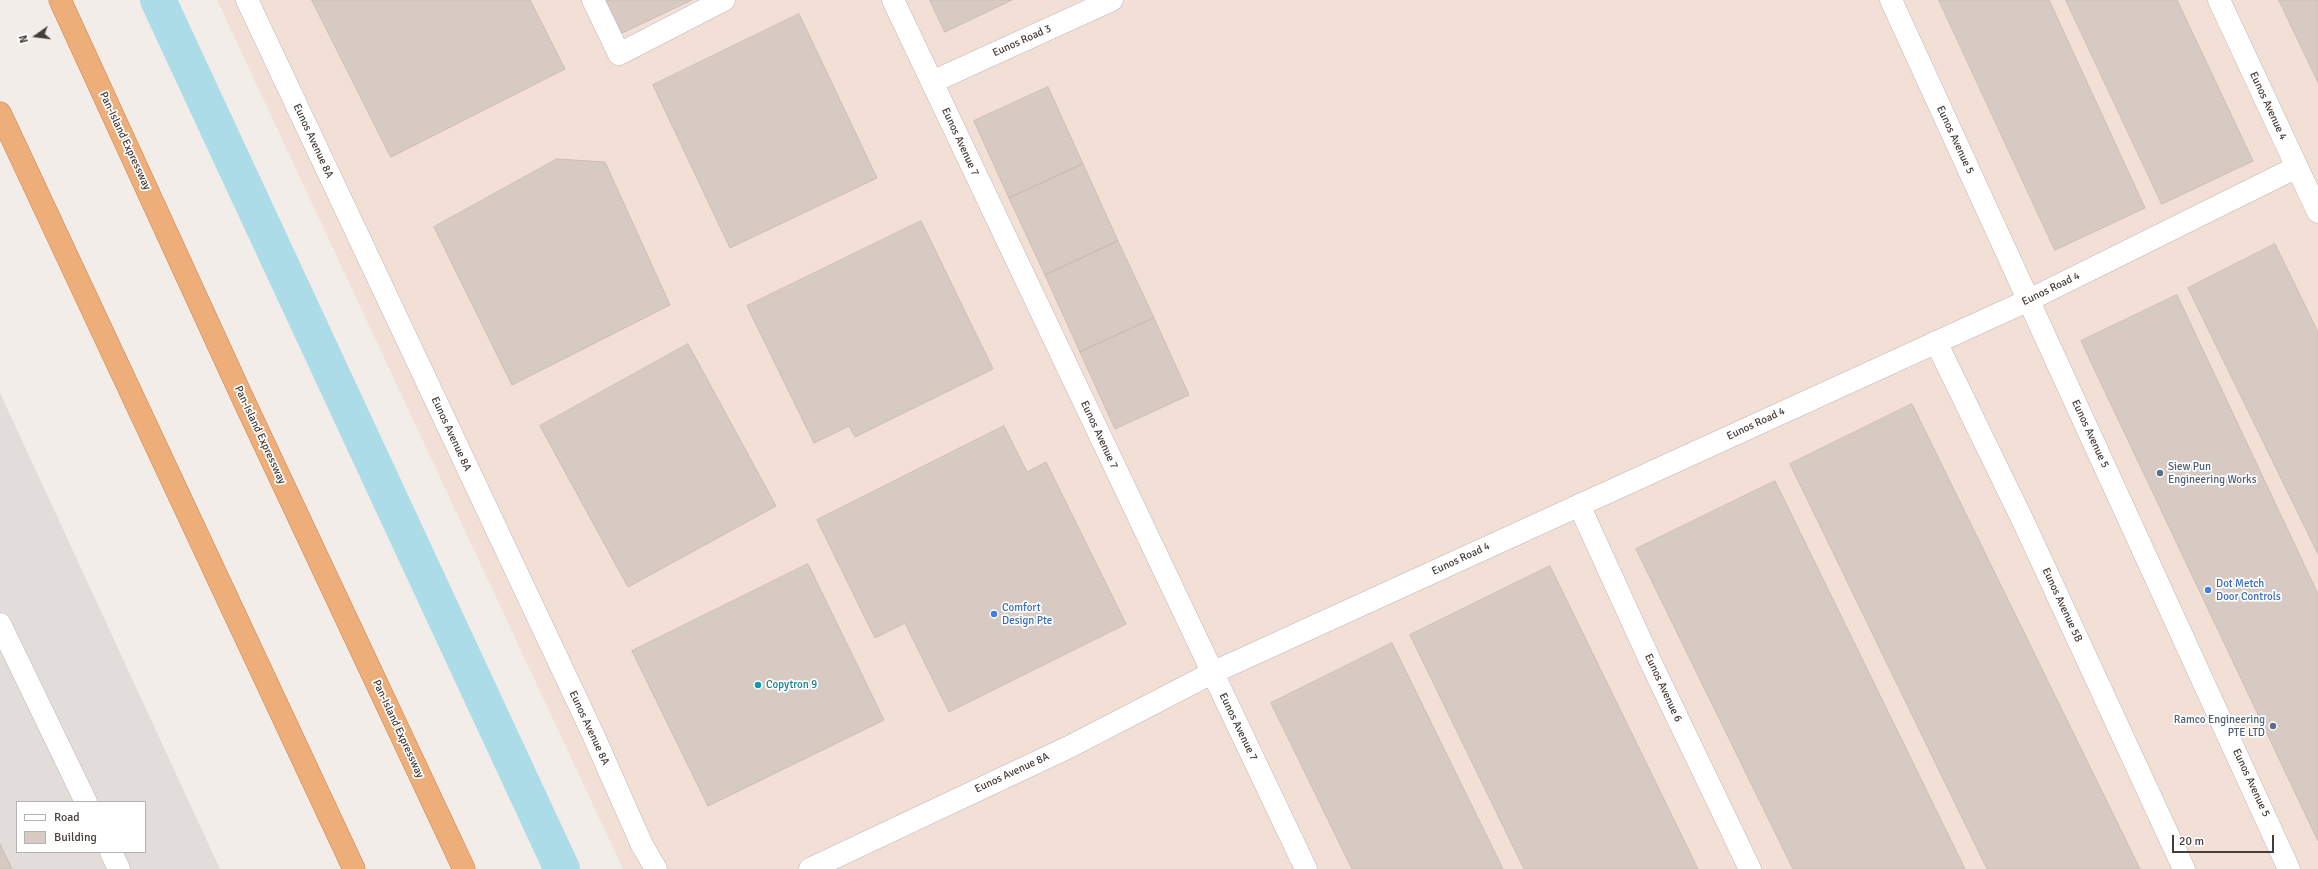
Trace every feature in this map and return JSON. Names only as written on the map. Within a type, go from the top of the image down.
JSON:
[{"type":"highway","name":"Pan-Island Expressway","points":[[60,0],[247,408],[464,869]]},
{"type":"highway","points":[[0,113],[354,869]]},
{"type":"street","name":"Eunos Avenue 8A","points":[[247,0],[592,732],[642,845],[656,869]]},
{"type":"street","points":[[593,0],[619,54],[724,0]]},
{"type":"street","name":"Eunos Avenue 7","points":[[893,0],[1306,869]]},
{"type":"street","name":"Eunos Road 3","points":[[932,82],[1112,0]]},
{"type":"street","name":"Eunos Avenue 5","points":[[1891,0],[2289,869]]},
{"type":"street","name":"Eunos Avenue 4","points":[[2219,0],[2318,212]]},
{"type":"street","name":"Eunos Road 4","points":[[1212,673],[2029,300],[2297,168]]},
{"type":"street","name":"Eunos Avenue 5B","points":[[1936,342],[2024,523],[2184,869]]},
{"type":"street","name":"Eunos Avenue 6","points":[[1579,505],[1653,667],[1750,869]]},
{"type":"street","points":[[0,624],[86,801]]},
{"type":"street","name":"Eunos Avenue 8A","points":[[810,869],[1069,747],[1212,673]]},
{"type":"street","points":[[111,853],[119,869]]},
{"type":"shaded area","points":[[217,0],[2318,0],[2318,869],[623,869]]},
{"type":"shaded area","points":[[0,393],[220,869],[0,869]]},
{"type":"building","points":[[312,0],[530,0],[565,69],[391,157]]},
{"type":"building","points":[[606,0],[692,0],[622,33]]},
{"type":"building","points":[[930,0],[1012,0],[945,32]]},
{"type":"building","points":[[1939,0],[2049,0],[2145,208],[2055,250]]},
{"type":"building","points":[[2066,0],[2177,0],[2253,161],[2162,204]]},
{"type":"building","points":[[2279,0],[2318,0],[2318,82]]},
{"type":"building","points":[[799,14],[877,178],[730,248],[653,85]]},
{"type":"building","points":[[1048,87],[1083,164],[1009,198],[974,121]]},
{"type":"building","points":[[557,159],[605,162],[670,305],[512,385],[434,227]]},
{"type":"building","points":[[1083,164],[1118,241],[1045,275],[1009,198]]},
{"type":"building","points":[[921,221],[993,369],[855,437],[849,426],[814,443],[747,306]]},
{"type":"building","points":[[1118,241],[1154,318],[1080,352],[1045,275]]},
{"type":"building","points":[[2275,244],[2318,332],[2318,554],[2188,288]]},
{"type":"building","points":[[2177,295],[2318,594],[2318,841],[2081,341]]},
{"type":"building","points":[[1154,318],[1189,395],[1115,429],[1080,352]]},
{"type":"building","points":[[688,344],[776,506],[628,587],[540,426]]},
{"type":"building","points":[[1912,404],[2140,869],[1987,869],[1790,464]]},
{"type":"building","points":[[1004,426],[1027,472],[1046,462],[1126,624],[949,712],[905,623],[875,638],[817,520]]},
{"type":"building","points":[[1775,481],[1965,869],[1793,869],[1636,549]]},
{"type":"building","name":"Copytron 9","points":[[808,564],[884,720],[708,806],[632,651]]},
{"type":"building","points":[[1550,566],[1698,869],[1524,869],[1410,635]]},
{"type":"building","points":[[1392,643],[1503,869],[1352,869],[1271,703]]},
{"type":"building","points":[[0,844],[12,869],[0,869]]},
{"type":"waterway","points":[[158,0],[562,869]]},
{"type":"place","name":"Siew Pun Engineering Works","points":[[2160,473]]},
{"type":"place","name":"Dot Metch Door Controls","points":[[2208,590]]},
{"type":"place","name":"Comfort Design Pte","points":[[994,614]]},
{"type":"place","name":"Copytron 9","points":[[758,685]]},
{"type":"place","name":"Ramco Engineering PTE LTD","points":[[2273,726]]}]
